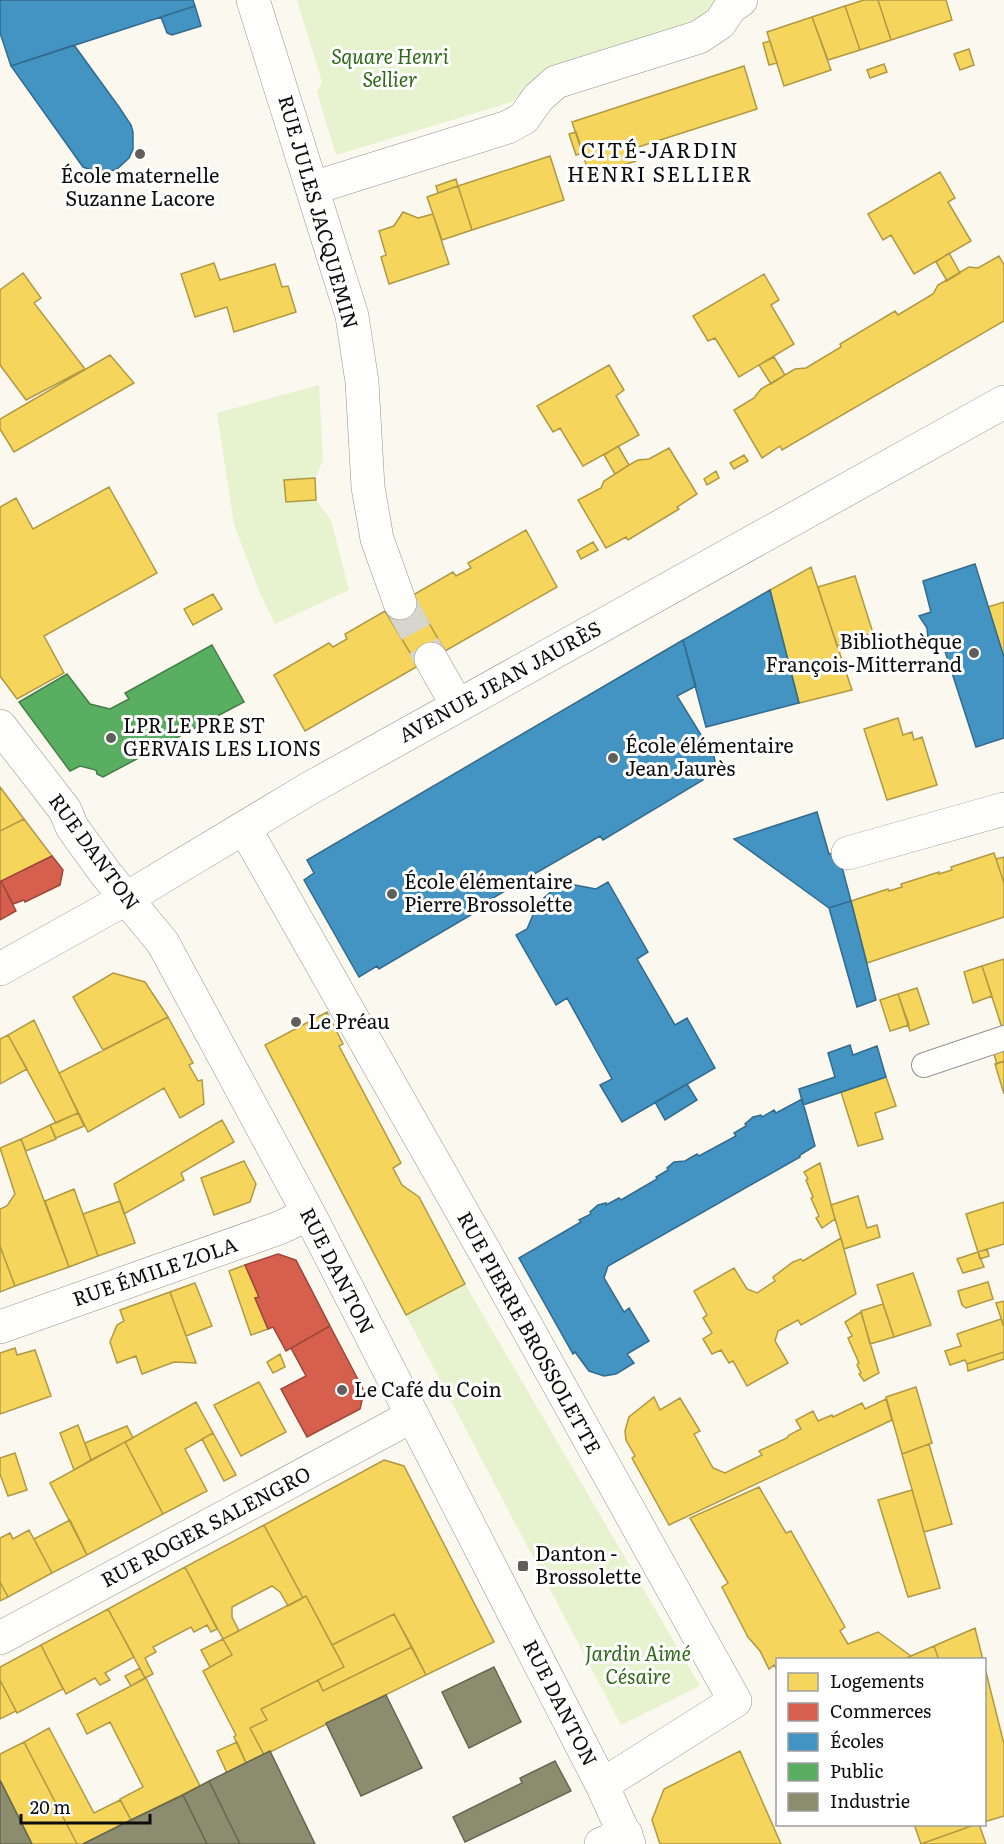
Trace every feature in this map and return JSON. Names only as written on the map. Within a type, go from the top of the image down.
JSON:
[{"type":"street","name":"RUE JULES JACQUEMIN","points":[[253,0],[352,316],[362,382],[368,487],[377,539],[400,603]]},
{"type":"street","points":[[313,188],[508,126],[524,118],[538,98],[556,82],[699,37],[720,23],[730,8],[741,0]]},
{"type":"street","name":"AVENUE JEAN JAURÈS","points":[[0,969],[127,898],[310,788],[1004,402]]},
{"type":"street","points":[[431,659],[457,705]]},
{"type":"street","name":"RUE DANTON","points":[[0,726],[65,810],[72,826],[106,874],[163,944],[309,1214],[602,1785],[619,1841]]},
{"type":"street","points":[[848,853],[1004,809]]},
{"type":"street","name":"RUE PIERRE BROSSOLETTE","points":[[245,829],[500,1279],[735,1701],[602,1785]]},
{"type":"street","name":"RUE ÉMILE ZOLA","points":[[0,1327],[268,1232],[309,1214]]},
{"type":"street","name":"RUE ROGER SALENGRO","points":[[0,1638],[412,1416]]},
{"type":"lane","points":[[924,1065],[1004,1038]]},
{"type":"green space","name":"Square Henri Sellier","points":[[297,0],[724,0],[713,13],[537,78],[512,102],[336,155],[317,92],[322,82]]},
{"type":"green space","points":[[319,385],[323,460],[315,478],[284,480],[285,502],[316,500],[331,520],[349,590],[275,624],[259,591],[234,524],[217,413]]},
{"type":"green space","name":"Jardin Aimé Césaire","points":[[465,1284],[700,1686],[621,1725],[406,1315]]},
{"type":"building: Logements","points":[[864,0],[878,0],[891,40],[860,50],[845,6]]},
{"type":"building: Logements","points":[[878,0],[946,0],[952,20],[891,40]]},
{"type":"building: Logements","points":[[845,6],[860,50],[828,60],[812,17]]},
{"type":"building: Logements","points":[[812,17],[831,70],[784,86],[767,32]]},
{"type":"building: Logements","points":[[770,41],[777,63],[769,65],[763,43]]},
{"type":"building: Logements","points":[[969,49],[974,65],[960,70],[954,54]]},
{"type":"building: Logements","points":[[884,64],[887,72],[870,78],[867,70]]},
{"type":"building: Logements","points":[[744,66],[757,109],[632,149],[636,161],[590,176],[572,122]]},
{"type":"building: Logements","points":[[576,132],[583,153],[576,155],[569,134]]},
{"type":"building: Logements","points":[[550,156],[564,200],[472,230],[458,186]]},
{"type":"building: Logements","points":[[940,172],[955,198],[948,202],[971,241],[914,274],[891,235],[883,240],[868,214]]},
{"type":"building: Logements","points":[[456,179],[458,186],[438,193],[436,186]]},
{"type":"building: Logements","points":[[458,186],[472,230],[442,240],[427,197]]},
{"type":"building: Logements","points":[[403,212],[418,218],[433,214],[449,264],[389,284],[381,257],[386,255],[379,231],[394,226]]},
{"type":"building: Logements","points":[[949,253],[960,273],[947,281],[936,262]]},
{"type":"building: Logements","points":[[999,256],[1004,265],[1004,321],[782,450],[780,446],[762,458],[734,410],[754,398],[761,389],[795,369],[806,368],[841,347],[840,344],[895,311],[898,315],[933,294],[938,285],[969,267],[978,268]]},
{"type":"building: Logements","points":[[214,263],[220,280],[275,264],[282,287],[288,286],[296,312],[234,332],[227,307],[195,317],[181,274]]},
{"type":"building: Logements","points":[[23,273],[41,298],[34,303],[85,369],[26,400],[0,365],[0,290]]},
{"type":"building: Logements","points":[[764,274],[779,300],[771,305],[794,344],[739,377],[715,338],[708,341],[693,316]]},
{"type":"building: Logements","points":[[110,355],[134,383],[14,452],[0,429],[0,419]]},
{"type":"building: Logements","points":[[774,357],[785,375],[771,384],[759,365]]},
{"type":"building: Logements","points":[[609,365],[624,390],[616,396],[639,435],[583,466],[560,428],[553,432],[537,406]]},
{"type":"building: Logements","points":[[618,446],[629,465],[615,474],[604,455]]},
{"type":"building: Logements","points":[[669,448],[697,494],[677,507],[679,509],[628,540],[626,537],[606,548],[578,500],[601,488],[604,481],[629,465],[638,460],[649,459]]},
{"type":"building: Logements","points":[[744,455],[748,461],[734,469],[730,463]]},
{"type":"building: Logements","points":[[716,471],[719,478],[707,485],[704,479]]},
{"type":"building: Logements","points":[[315,478],[316,500],[286,502],[284,480]]},
{"type":"building: Logements","points":[[109,487],[157,573],[44,636],[64,673],[17,699],[0,676],[0,507],[16,498],[33,529]]},
{"type":"building: Logements","points":[[526,530],[557,587],[445,651],[413,595],[453,572],[456,576],[471,568],[468,563]]},
{"type":"building: Logements","points":[[593,542],[598,550],[581,559],[577,551]]},
{"type":"building: Logements","points":[[811,567],[852,690],[799,703],[770,590]]},
{"type":"building: Logements","points":[[855,576],[873,633],[837,646],[818,587]]},
{"type":"building: Logements","points":[[213,594],[222,609],[193,625],[184,609]]},
{"type":"building: Logements","points":[[413,595],[445,651],[418,666],[385,611]]},
{"type":"building: Logements","points":[[1004,602],[1004,657],[988,607]]},
{"type":"building: Logements","points":[[385,611],[418,666],[305,731],[274,675],[329,643],[333,647],[347,639],[345,634]]},
{"type":"building: Logements","points":[[898,718],[903,735],[912,732],[914,740],[922,737],[937,785],[887,800],[864,729]]},
{"type":"building: Logements","points":[[0,787],[24,819],[0,831]]},
{"type":"building: Logements","points":[[24,819],[52,856],[0,882],[0,831]]},
{"type":"building: Logements","points":[[994,853],[1004,883],[1004,917],[867,963],[851,901],[902,887],[901,884],[952,870],[951,867]]},
{"type":"building: Logements","points":[[1004,857],[1004,883],[996,859]]},
{"type":"building: Logements","points":[[1004,959],[1004,1031],[1003,1031],[982,966]]},
{"type":"building: Logements","points":[[982,966],[992,996],[973,1003],[964,972]]},
{"type":"building: Logements","points":[[113,973],[145,982],[168,1017],[103,1050],[73,997]]},
{"type":"building: Logements","points":[[917,988],[929,1024],[910,1031],[898,994]]},
{"type":"building: Logements","points":[[898,994],[909,1025],[890,1031],[880,1000]]},
{"type":"building: Logements","points":[[327,1012],[343,1044],[339,1046],[401,1163],[393,1168],[402,1185],[419,1197],[465,1284],[406,1315],[265,1045]]},
{"type":"building: Logements","points":[[168,1017],[193,1063],[189,1065],[198,1081],[202,1080],[204,1104],[180,1118],[164,1088],[88,1132],[59,1073]]},
{"type":"building: Logements","points":[[34,1020],[78,1113],[56,1123],[8,1035]]},
{"type":"building: Logements","points":[[8,1035],[27,1069],[0,1084],[0,1039]]},
{"type":"building: Logements","points":[[1004,1044],[1004,1061],[997,1064],[992,1048]]},
{"type":"building: Logements","points":[[1004,1061],[1004,1094],[995,1064]]},
{"type":"building: Logements","points":[[886,1077],[896,1106],[875,1113],[883,1139],[858,1146],[841,1092]]},
{"type":"building: Logements","points":[[78,1113],[84,1126],[56,1138],[50,1125]]},
{"type":"building: Logements","points":[[222,1120],[234,1142],[181,1173],[184,1180],[124,1214],[114,1184]]},
{"type":"building: Logements","points":[[50,1125],[56,1139],[26,1151],[21,1139]]},
{"type":"building: Logements","points":[[21,1139],[69,1267],[15,1286],[0,1246],[0,1209],[7,1206],[15,1194],[0,1148]]},
{"type":"building: Logements","points":[[244,1161],[256,1184],[250,1202],[214,1215],[201,1178]]},
{"type":"building: Logements","points":[[820,1163],[835,1219],[822,1228],[816,1218],[819,1216],[804,1172]]},
{"type":"building: Logements","points":[[74,1189],[98,1256],[69,1267],[45,1201]]},
{"type":"building: Logements","points":[[858,1196],[867,1228],[877,1225],[880,1237],[844,1249],[831,1205]]},
{"type":"building: Logements","points":[[120,1201],[135,1243],[98,1256],[83,1214]]},
{"type":"building: Logements","points":[[1004,1202],[1004,1244],[978,1252],[966,1214]]},
{"type":"building: Logements","points":[[841,1238],[856,1294],[801,1325],[798,1320],[778,1331],[775,1341],[788,1363],[747,1386],[733,1361],[729,1363],[721,1350],[712,1354],[703,1339],[712,1333],[703,1318],[707,1315],[694,1291],[734,1268],[747,1289],[757,1293],[775,1281],[773,1277],[793,1262],[801,1259],[803,1261]]},
{"type":"building: Logements","points":[[0,1246],[15,1286],[0,1292]]},
{"type":"building: Logements","points":[[987,1249],[989,1256],[980,1259],[978,1252]]},
{"type":"building: Logements","points":[[978,1252],[984,1267],[963,1273],[957,1259]]},
{"type":"building: Logements","points":[[245,1265],[259,1297],[255,1298],[268,1329],[251,1335],[229,1271]]},
{"type":"building: Logements","points":[[913,1273],[931,1325],[894,1337],[877,1285]]},
{"type":"building: Logements","points":[[988,1282],[993,1299],[966,1308],[962,1305],[958,1291]]},
{"type":"building: Logements","points":[[195,1283],[212,1326],[186,1336],[170,1292]]},
{"type":"building: Logements","points":[[170,1292],[196,1363],[174,1362],[142,1374],[136,1356],[117,1363],[110,1342],[117,1325],[124,1321],[120,1310]]},
{"type":"building: Logements","points":[[1004,1301],[1004,1327],[996,1303]]},
{"type":"building: Logements","points":[[883,1304],[894,1337],[870,1344],[861,1311]]},
{"type":"building: Logements","points":[[861,1312],[879,1373],[864,1381],[859,1374],[861,1373],[857,1365],[859,1363],[848,1338],[852,1336],[845,1322]]},
{"type":"building: Logements","points":[[1001,1319],[1004,1327],[1004,1352],[967,1364],[965,1360],[950,1365],[945,1351],[961,1346],[957,1334]]},
{"type":"building: Logements","points":[[15,1348],[17,1355],[35,1350],[51,1396],[0,1414],[0,1353]]},
{"type":"building: Logements","points":[[1004,1352],[1004,1359],[968,1371],[967,1364]]},
{"type":"building: Logements","points":[[280,1354],[285,1367],[273,1373],[267,1362]]},
{"type":"building: Logements","points":[[259,1382],[286,1432],[241,1456],[214,1405]]},
{"type":"building: Logements","points":[[916,1387],[932,1443],[902,1454],[886,1397]]},
{"type":"building: Logements","points":[[654,1397],[660,1410],[680,1398],[700,1431],[694,1434],[713,1468],[725,1473],[762,1455],[759,1451],[801,1429],[796,1420],[813,1411],[818,1421],[832,1415],[833,1417],[862,1403],[865,1409],[886,1399],[892,1420],[669,1525],[632,1458],[635,1456],[626,1440],[625,1431],[629,1417]]},
{"type":"building: Logements","points":[[196,1402],[213,1433],[185,1449],[207,1491],[163,1514],[125,1442]]},
{"type":"building: Logements","points":[[78,1425],[91,1460],[74,1470],[60,1433]]},
{"type":"building: Logements","points":[[127,1426],[133,1438],[91,1460],[85,1443]]},
{"type":"building: Logements","points":[[213,1433],[236,1475],[224,1481],[202,1439]]},
{"type":"building: Logements","points":[[125,1442],[163,1514],[87,1555],[50,1483]]},
{"type":"building: Logements","points":[[929,1444],[952,1524],[924,1532],[902,1454]]},
{"type":"building: Logements","points":[[15,1453],[27,1490],[8,1496],[0,1474],[0,1458]]},
{"type":"building: Logements","points":[[384,1460],[404,1466],[494,1642],[426,1675],[394,1614],[332,1645],[306,1596],[303,1598],[264,1525]]},
{"type":"building: Logements","points":[[759,1487],[786,1533],[791,1531],[845,1627],[840,1631],[848,1644],[878,1632],[911,1656],[906,1658],[776,1658],[776,1668],[774,1665],[769,1669],[760,1651],[748,1637],[722,1587],[728,1583],[690,1518]]},
{"type":"building: Logements","points":[[912,1490],[940,1588],[908,1597],[878,1500]]},
{"type":"building: Logements","points":[[70,1520],[87,1555],[52,1573],[34,1539]]},
{"type":"building: Logements","points":[[264,1525],[303,1598],[288,1606],[280,1592],[272,1586],[232,1607],[232,1617],[239,1631],[223,1639],[185,1567]]},
{"type":"building: Logements","points":[[29,1530],[52,1573],[8,1597],[0,1582],[0,1538],[10,1533],[13,1539]]},
{"type":"building: Logements","points":[[185,1567],[217,1629],[211,1632],[207,1625],[194,1632],[191,1627],[153,1647],[156,1652],[145,1658],[153,1674],[145,1678],[108,1609]]},
{"type":"building: Logements","points":[[0,1582],[8,1597],[0,1601]]},
{"type":"building: Logements","points":[[306,1596],[344,1667],[261,1709],[267,1720],[250,1728],[264,1755],[246,1763],[234,1737],[236,1735],[203,1671],[232,1655],[223,1639]]},
{"type":"building: Logements","points":[[108,1609],[134,1657],[105,1673],[110,1680],[100,1685],[95,1678],[66,1694],[41,1645]]},
{"type":"building: Logements","points":[[394,1614],[412,1647],[323,1691],[318,1680],[344,1667],[332,1645]]},
{"type":"building: Logements","points":[[975,1628],[982,1658],[938,1658],[934,1646]]},
{"type":"building: Logements","points":[[223,1639],[232,1655],[210,1667],[201,1650]]},
{"type":"building: Logements","points":[[41,1645],[63,1689],[17,1713],[0,1680],[0,1667]]},
{"type":"building: Logements","points":[[934,1646],[938,1658],[906,1658]]},
{"type":"building: Logements","points":[[412,1647],[426,1675],[264,1755],[250,1728],[267,1720],[261,1709],[318,1680],[323,1691]]},
{"type":"building: Logements","points":[[140,1668],[145,1678],[131,1686],[125,1676]]},
{"type":"building: Logements","points":[[986,1672],[1004,1744],[1004,1816],[986,1821]]},
{"type":"building: Logements","points":[[146,1678],[200,1786],[131,1820],[120,1799],[143,1787],[110,1722],[87,1734],[77,1714]]},
{"type":"building: Logements","points":[[0,1680],[16,1711],[0,1719]]},
{"type":"building: Logements","points":[[49,1728],[94,1813],[120,1800],[131,1820],[83,1844],[77,1844],[24,1742]]},
{"type":"building: Logements","points":[[24,1742],[77,1844],[32,1844],[0,1780],[0,1754]]},
{"type":"building: Logements","points":[[237,1742],[246,1763],[227,1773],[217,1751]]},
{"type":"building: Logements","points":[[740,1751],[781,1844],[660,1844],[652,1820],[664,1789]]},
{"type":"building: Logements","points":[[915,1826],[971,1826],[921,1844]]},
{"type":"building: Logements","points":[[971,1826],[980,1826],[986,1844],[921,1844]]},
{"type":"building: Commerces","points":[[52,856],[63,870],[60,885],[25,902],[24,900],[13,904],[1,881]]},
{"type":"building: Commerces","points":[[0,882],[16,911],[0,920]]},
{"type":"building: Commerces","points":[[278,1254],[296,1260],[330,1326],[286,1351],[273,1327],[268,1329],[255,1298],[259,1297],[245,1265]]},
{"type":"building: Commerces","points":[[330,1326],[364,1391],[360,1409],[307,1437],[281,1389],[306,1376],[291,1348]]},
{"type":"building: Écoles","points":[[0,0],[193,0],[195,6],[11,66],[0,33]]},
{"type":"building: Écoles","points":[[195,6],[201,26],[172,35],[167,33],[161,17]]},
{"type":"building: Écoles","points":[[74,45],[119,107],[133,132],[133,149],[129,158],[117,169],[108,172],[83,167],[11,66]]},
{"type":"building: Écoles","name":"Bibliothèque François-Mitterrand","points":[[975,564],[1004,657],[1004,738],[976,747],[943,645],[929,649],[927,628],[919,616],[931,612],[923,581]]},
{"type":"building: Écoles","points":[[770,590],[799,703],[706,727],[683,640]]},
{"type":"building: Écoles","points":[[683,640],[696,686],[677,696],[714,756],[716,768],[702,777],[703,780],[603,840],[600,836],[479,906],[481,909],[379,969],[377,966],[359,977],[304,880],[314,873],[307,860]]},
{"type":"building: Écoles","points":[[817,812],[829,854],[838,852],[851,901],[829,908],[734,839]]},
{"type":"building: Écoles","points":[[608,882],[648,952],[637,959],[675,1025],[687,1018],[715,1068],[622,1122],[600,1085],[612,1079],[567,998],[556,1005],[516,935],[527,929],[538,903],[553,890],[575,885],[596,889]]},
{"type":"building: Écoles","points":[[851,901],[876,1000],[857,1007],[829,908]]},
{"type":"building: Écoles","points":[[850,1045],[853,1055],[877,1046],[886,1077],[803,1105],[799,1089],[835,1077],[828,1053]]},
{"type":"building: Écoles","points":[[687,1084],[697,1100],[665,1120],[655,1102]]},
{"type":"building: Écoles","points":[[802,1099],[815,1146],[800,1157],[608,1266],[604,1278],[624,1312],[629,1308],[649,1341],[627,1354],[634,1363],[616,1374],[604,1376],[589,1371],[575,1352],[573,1354],[519,1258],[581,1222],[579,1220],[591,1214],[590,1212],[598,1205],[606,1203],[606,1205],[619,1198],[621,1200],[657,1179],[656,1177],[668,1170],[667,1168],[674,1162],[685,1161],[697,1154],[699,1156],[736,1136],[734,1133],[746,1126],[745,1124],[753,1117],[761,1115],[762,1117],[774,1110],[776,1113]]},
{"type":"building: Public","name":"LPR LE PRE ST GERVAIS LES LIONS","points":[[212,645],[244,702],[103,777],[97,774],[96,770],[80,766],[70,771],[19,702],[67,674],[90,704],[110,709],[129,699],[125,693]]},
{"type":"building: Industrie","points":[[494,1667],[521,1722],[469,1748],[442,1692]]},
{"type":"building: Industrie","points":[[386,1695],[422,1768],[361,1796],[326,1723]]},
{"type":"building: Industrie","points":[[270,1751],[315,1844],[240,1844],[209,1781]]},
{"type":"building: Industrie","points":[[555,1761],[571,1791],[465,1842],[453,1817],[522,1783],[520,1778]]},
{"type":"building: Industrie","points":[[0,1780],[32,1844],[0,1844]]},
{"type":"building: Industrie","points":[[209,1781],[240,1844],[207,1844],[183,1795]]},
{"type":"building: Industrie","points":[[183,1795],[207,1844],[83,1844],[131,1820]]},
{"type":"tunnel","points":[[400,603],[431,659]]},
{"type":"place","name":"École maternelle Suzanne Lacore","points":[[140,154]]},
{"type":"place","name":"Bibliothèque François-Mitterrand","points":[[974,653]]},
{"type":"place","name":"LPR LE PRE ST GERVAIS LES LIONS","points":[[111,738]]},
{"type":"place","name":"École élémentaire Jean Jaurès","points":[[613,758]]},
{"type":"place","name":"École élémentaire Pierre Brossolette","points":[[392,894]]},
{"type":"place","name":"Le Préau","points":[[296,1022]]},
{"type":"place","name":"Le Café du Coin","points":[[342,1390]]},
{"type":"place","name":"Danton - Brossolette","points":[[523,1566]]},
{"type":"district","name":"CITÉ-JARDIN HENRI SELLIER","points":[[660,163]]}]
